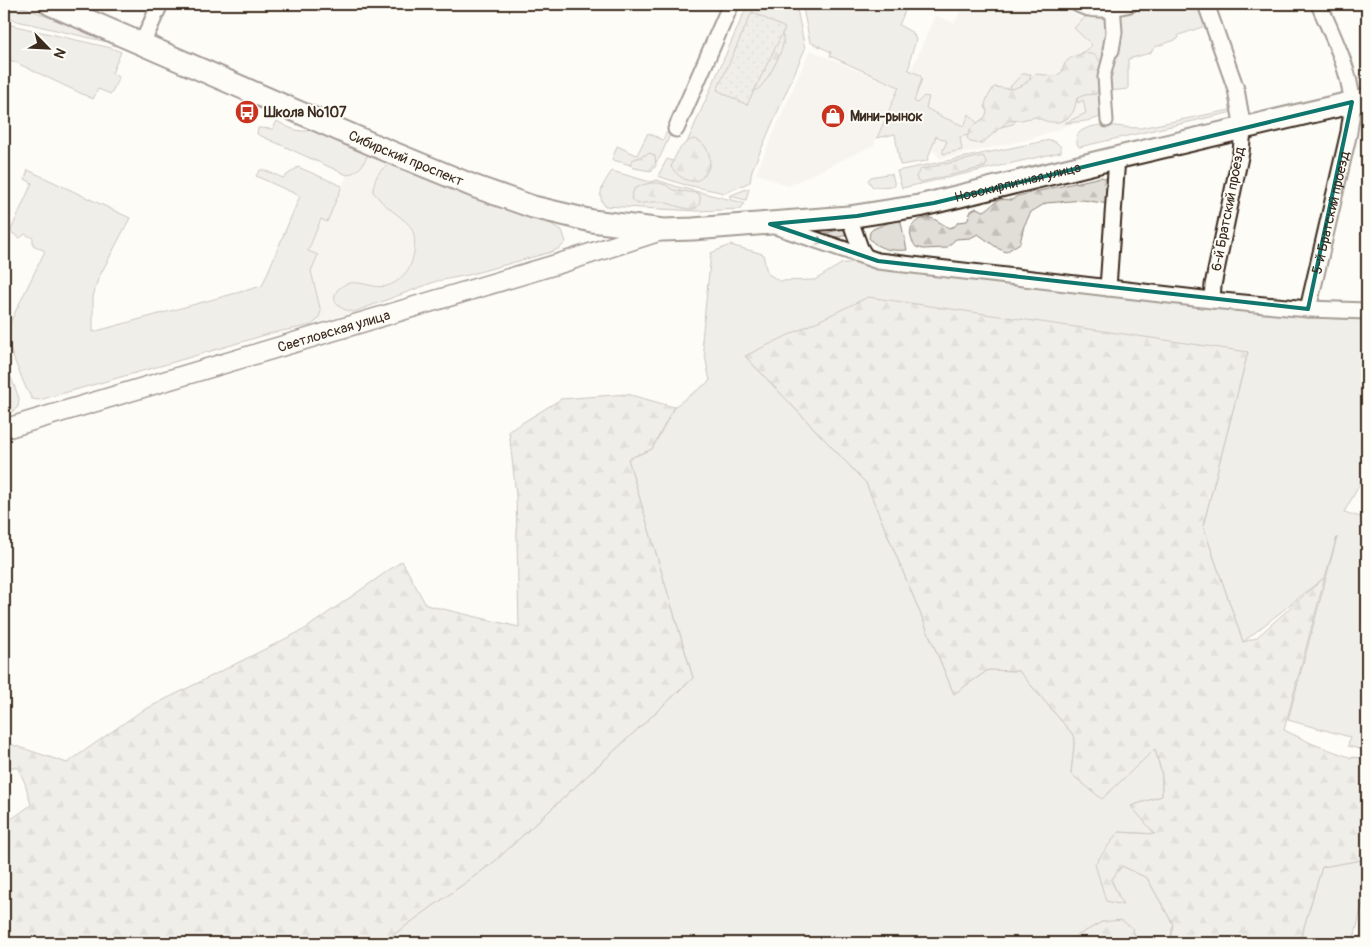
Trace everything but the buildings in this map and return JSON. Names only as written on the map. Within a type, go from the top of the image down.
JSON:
[{"type":"main road","name":"Сибирский проспект","points":[[50,4],[381,148],[476,187],[533,207],[592,221],[663,230]]},
{"type":"main road","name":"Новокирпичная улица","points":[[663,230],[693,230],[849,217],[934,203],[1117,157],[1360,101]]},
{"type":"street","points":[[142,44],[160,4]]},
{"type":"street","points":[[676,130],[731,4]]},
{"type":"street","points":[[1078,4],[1085,8],[1130,4]]},
{"type":"street","name":"6-й Братский проезд","points":[[1206,4],[1236,89],[1243,129],[1241,152],[1213,285],[1212,300]]},
{"type":"street","name":"5-й Братский проезд","points":[[1308,309],[1349,132],[1360,101],[1348,79],[1338,48],[1319,4]]},
{"type":"street","points":[[1107,121],[1104,77],[1114,32],[1112,6]]},
{"type":"street","points":[[1108,288],[1117,157]]},
{"type":"street","points":[[849,217],[860,248],[866,256]]},
{"type":"street","points":[[770,224],[878,261],[1212,300],[1308,309],[1367,311]]},
{"type":"street","name":"Светловская улица","points":[[4,428],[561,263],[663,230]]},
{"type":"highlighted area","points":[[1352,102],[1308,309],[878,261],[770,224],[857,216],[934,203]]},
{"type":"shaded area","points":[[964,4],[1061,4],[1083,20],[1090,50],[1089,118],[1031,139],[940,159],[905,113],[922,78],[910,73],[935,15],[954,23]]},
{"type":"shaded area","name":"Мини-рынок","points":[[810,50],[898,87],[874,145],[788,186],[756,173]]},
{"type":"shaded area","points":[[366,149],[397,163],[385,167],[378,175],[374,184],[411,228],[414,237],[412,262],[407,272],[398,281],[389,285],[378,287],[352,282],[347,310],[354,312],[312,325],[318,319],[321,312],[311,271],[318,255],[308,251],[322,219],[327,221],[347,175],[357,171]]},
{"type":"green space","points":[[16,4],[80,30],[122,44],[120,47],[116,44],[17,21],[4,14],[4,5]]},
{"type":"green space","points":[[748,4],[796,4],[805,49],[752,170],[750,182],[725,193],[682,184],[658,176],[667,159],[678,163]]},
{"type":"green space","points":[[802,4],[908,4],[899,25],[913,33],[916,40],[909,70],[920,75],[922,79],[914,101],[917,103],[924,96],[929,97],[926,108],[940,116],[964,126],[969,114],[978,124],[993,120],[1007,90],[1022,74],[1031,74],[1021,113],[1013,124],[960,137],[962,150],[943,154],[947,141],[936,136],[927,161],[900,165],[895,134],[877,138],[899,87],[830,56],[831,52],[810,42]]},
{"type":"green space","points":[[1202,5],[1208,25],[1179,35],[1178,39],[1155,47],[1150,53],[1128,59],[1128,89],[1109,91],[1104,112],[1100,117],[1065,123],[1086,113],[1083,100],[1078,103],[1070,72],[1077,57],[1092,45],[1074,28],[1085,17],[1105,17],[1131,9],[1166,9]]},
{"type":"green space","points":[[752,12],[785,28],[747,105],[717,90]]},
{"type":"green space","points":[[4,22],[121,52],[112,73],[119,77],[111,94],[98,89],[93,99],[4,57]]},
{"type":"green space","points":[[778,32],[783,36],[783,42],[777,61],[761,86],[751,91]]},
{"type":"green space","points":[[1084,53],[1095,55],[1103,65],[1101,82],[1096,94],[1077,98],[1074,110],[1067,119],[1052,122],[1036,117],[1008,121],[981,144],[970,142],[967,138],[971,128],[985,117],[987,98],[994,87],[1012,89],[1023,85],[1036,74],[1056,76],[1062,72],[1067,61],[1076,55]]},
{"type":"green space","points":[[1235,109],[1237,111],[1079,147],[1076,141],[1079,133],[1094,126],[1140,128]]},
{"type":"green space","points":[[277,121],[295,130],[316,129],[366,149],[368,154],[360,168],[347,175],[257,134],[258,128],[273,129]]},
{"type":"green space","points":[[648,133],[663,140],[666,133],[670,135],[660,157],[654,165],[639,168],[612,160],[617,146],[637,155]]},
{"type":"green space","points":[[693,139],[702,143],[708,151],[710,161],[703,177],[698,180],[689,181],[679,176],[671,167],[681,147]]},
{"type":"green space","points":[[1050,140],[1061,147],[1061,152],[902,188],[897,171]]},
{"type":"green space","points":[[650,153],[655,156],[656,166],[651,171],[634,168],[630,164],[632,160]]},
{"type":"green space","points":[[983,156],[987,163],[985,167],[921,182],[917,180],[916,176],[921,169]]},
{"type":"green space","points":[[397,163],[543,219],[562,230],[566,242],[560,248],[551,252],[468,275],[437,281],[354,312],[343,309],[335,300],[336,292],[342,286],[350,283],[359,283],[377,287],[387,286],[400,278],[411,263],[415,243],[412,229],[373,192],[379,172],[391,164]]},
{"type":"green space","points":[[298,167],[342,186],[327,222],[321,219],[308,251],[318,255],[311,271],[321,312],[318,319],[312,325],[272,333],[39,400],[32,399],[4,335],[45,251],[33,245],[33,238],[25,234],[20,238],[12,233],[11,230],[32,183],[25,179],[28,170],[130,218],[98,279],[93,297],[93,332],[262,286],[300,196],[256,176],[260,170],[264,170],[283,178]]},
{"type":"green space","points":[[612,171],[650,182],[657,180],[744,203],[741,209],[697,211],[605,206],[601,197],[602,188]]},
{"type":"green space","points":[[892,174],[895,186],[873,187],[868,180],[871,177]]},
{"type":"green space","points":[[1101,177],[1111,180],[1109,204],[1083,200],[1046,203],[1031,212],[1024,226],[1020,243],[1006,252],[978,234],[970,238],[956,239],[946,248],[923,249],[916,247],[912,240],[910,232],[912,225],[919,220],[931,218],[949,228],[955,226],[958,222],[967,221],[971,211],[976,208],[984,211],[998,200],[1012,200],[1017,196]]},
{"type":"green space","points":[[651,183],[666,185],[673,190],[697,193],[700,195],[700,203],[697,207],[687,209],[662,202],[637,204],[631,199],[634,189]]},
{"type":"green space","points":[[749,188],[746,200],[729,196]]},
{"type":"green space","points":[[900,218],[907,250],[886,249],[877,245],[869,238],[870,232],[873,229]]},
{"type":"green space","points":[[842,229],[846,232],[846,235],[837,237],[822,234]]},
{"type":"green space","points":[[730,245],[763,254],[767,273],[779,281],[815,280],[841,264],[858,261],[891,268],[1336,319],[1367,319],[1367,455],[1359,486],[1344,512],[1367,519],[1367,751],[1348,746],[1350,737],[1288,720],[1337,537],[1325,577],[1243,642],[1203,526],[1248,352],[745,356],[866,483],[954,694],[988,670],[1019,671],[1075,737],[1071,774],[1155,749],[1162,775],[1162,796],[1131,806],[1156,834],[1118,832],[1107,901],[1122,904],[1111,879],[1122,866],[1147,878],[1173,924],[1170,943],[1138,943],[1132,928],[1102,922],[1064,943],[382,943],[494,862],[693,678],[628,459],[652,449],[674,407],[710,381],[702,340],[711,253]]},
{"type":"green space","points":[[868,297],[1248,352],[1203,526],[1243,642],[1256,638],[1325,577],[1284,730],[1313,744],[1349,757],[1367,758],[1367,859],[1322,867],[1299,943],[1170,943],[1173,924],[1147,878],[1122,866],[1111,880],[1123,905],[1106,901],[1095,864],[1118,832],[1155,834],[1131,806],[1162,796],[1162,775],[1155,749],[1102,799],[1071,774],[1075,737],[1019,671],[988,670],[954,694],[866,483],[745,356]]},
{"type":"green space","points":[[4,360],[19,398],[18,407],[9,414],[4,415]]},
{"type":"green space","points":[[627,394],[674,407],[652,449],[628,459],[693,678],[494,862],[382,943],[4,943],[4,821],[10,820],[31,805],[25,783],[18,768],[4,766],[4,746],[10,744],[67,763],[140,712],[305,629],[402,561],[426,605],[519,627],[516,495],[509,431],[561,399]]},
{"type":"green space","points":[[1367,859],[1367,886],[1353,943],[1299,943],[1322,867]]},
{"type":"green space","points":[[1121,920],[1132,928],[1138,943],[1064,943],[1102,922]]},
{"type":"place","name":"Школа №107","points":[[247,112]]},
{"type":"place","name":"Мини-рынок","points":[[833,116]]}]
